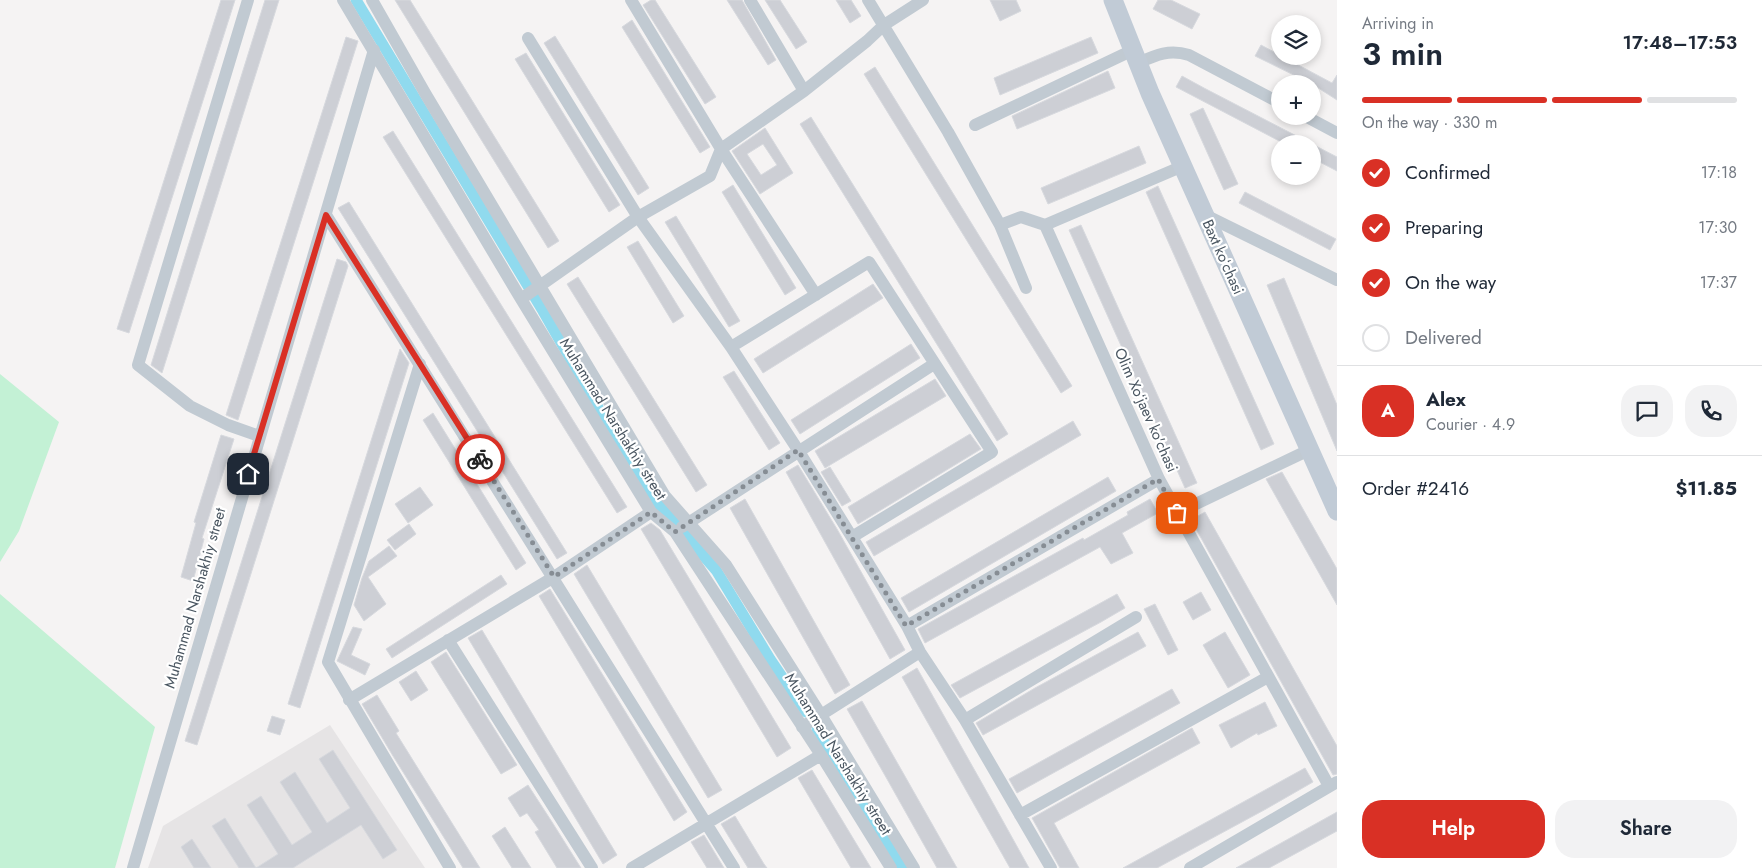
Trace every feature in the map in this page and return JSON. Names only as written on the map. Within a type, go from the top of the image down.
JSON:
[{"type":"main road","name":"Baxt koʻchasi","points":[[1113,0],[1183,166],[1337,512]]},
{"type":"street","points":[[248,0],[138,365],[190,406],[228,425],[259,436]]},
{"type":"street","name":"Muhammad Narshakhiy street","points":[[343,0],[521,299],[651,512],[675,532],[821,755],[891,868]]},
{"type":"street","points":[[372,0],[539,286],[665,496],[726,565],[821,715],[914,868]]},
{"type":"street","points":[[631,0],[721,149],[816,295]]},
{"type":"street","points":[[750,0],[804,91]]},
{"type":"street","points":[[868,0],[1000,225],[1026,288]]},
{"type":"street","points":[[521,299],[638,216],[710,176],[721,149],[804,91],[868,41],[884,25],[923,0]]},
{"type":"street","points":[[528,38],[638,216],[731,346],[798,450],[920,652],[965,720],[1051,868]]},
{"type":"street","name":"Muhammad Narshakhiy street","points":[[133,868],[374,50]]},
{"type":"street","points":[[975,125],[1135,56],[1176,51],[1189,55],[1271,98]]},
{"type":"street","points":[[1321,124],[1337,133]]},
{"type":"street","points":[[1000,225],[1021,217],[1046,225],[1183,166]]},
{"type":"street","points":[[326,215],[554,577],[734,868]]},
{"type":"street","points":[[1205,216],[1337,280]]},
{"type":"street","name":"Olim Xoʻjaev ko'chasi","points":[[1046,225],[1158,479],[1268,677],[1333,784]]},
{"type":"street","points":[[731,346],[869,262],[992,452],[852,537]]},
{"type":"street","points":[[420,364],[328,662],[450,868]]},
{"type":"street","points":[[675,532],[798,450],[934,364]]},
{"type":"street","points":[[1177,513],[1309,450]]},
{"type":"street","points":[[906,626],[1158,479]]},
{"type":"street","points":[[349,700],[554,577],[651,512]]},
{"type":"street","points":[[965,720],[1136,617]]},
{"type":"street","points":[[448,640],[592,868]]},
{"type":"street","points":[[802,727],[920,652]]},
{"type":"street","points":[[1020,815],[1268,677]]},
{"type":"street","points":[[632,868],[821,755]]},
{"type":"street","points":[[1190,868],[1333,784]]},
{"type":"shaded area","points":[[330,725],[425,868],[148,868],[163,826]]},
{"type":"green space","points":[[0,374],[59,422],[19,531],[0,562]]},
{"type":"green space","points":[[0,594],[155,727],[115,868],[0,868]]},
{"type":"building","points":[[221,0],[235,0],[129,333],[117,329]]},
{"type":"building","points":[[265,0],[279,0],[162,373],[151,365]]},
{"type":"building","points":[[395,0],[410,0],[559,241],[548,248]]},
{"type":"building","points":[[651,0],[655,0],[716,97],[705,104],[643,5]]},
{"type":"building","points":[[727,0],[742,0],[776,60],[768,65]]},
{"type":"building","points":[[765,0],[780,0],[807,42],[796,49]]},
{"type":"building","points":[[836,0],[851,0],[861,16],[850,23]]},
{"type":"building","points":[[990,0],[1016,0],[1021,11],[1000,21]]},
{"type":"building","points":[[1158,0],[1171,0],[1200,14],[1192,29],[1153,9]]},
{"type":"building","points":[[632,20],[710,147],[700,153],[622,27]]},
{"type":"building","points":[[555,36],[649,188],[638,195],[544,43]]},
{"type":"building","points":[[346,37],[358,41],[238,420],[226,415]]},
{"type":"building","points":[[1091,37],[1098,53],[1000,95],[994,78]]},
{"type":"building","points":[[1261,45],[1271,50],[1271,64],[1255,56]]},
{"type":"building","points":[[526,53],[620,205],[609,212],[515,59]]},
{"type":"building","points":[[1273,65],[1298,65],[1317,75],[1294,75]]},
{"type":"building","points":[[875,67],[1072,386],[1061,393],[864,74]]},
{"type":"building","points":[[1108,71],[1115,88],[1017,129],[1012,116]]},
{"type":"building","points":[[1337,75],[1337,100],[1321,90],[1321,77],[1332,83]]},
{"type":"building","points":[[1182,76],[1271,123],[1271,125],[1275,125],[1295,135],[1271,135],[1271,137],[1176,87]]},
{"type":"building","points":[[1203,108],[1238,184],[1224,190],[1190,114]]},
{"type":"building","points":[[811,117],[1008,434],[997,441],[800,124]]},
{"type":"building","points":[[765,128],[793,173],[760,194],[732,151]],"holes":[[[763,144],[777,165],[761,175],[747,154]]]},
{"type":"building","points":[[393,131],[627,507],[617,513],[383,137]]},
{"type":"building","points":[[1139,146],[1146,163],[1048,204],[1041,188]]},
{"type":"building","points":[[1321,149],[1337,157],[1337,171],[1321,163]]},
{"type":"building","points":[[733,185],[796,288],[785,295],[722,192]]},
{"type":"building","points":[[1158,186],[1274,444],[1261,450],[1146,192]]},
{"type":"building","points":[[1245,192],[1336,239],[1330,250],[1239,203]]},
{"type":"building","points":[[349,202],[567,553],[557,559],[338,208]]},
{"type":"building","points":[[676,216],[740,321],[729,327],[665,222]]},
{"type":"building","points":[[1081,225],[1197,483],[1185,488],[1069,230]]},
{"type":"building","points":[[638,241],[684,316],[673,323],[627,247]]},
{"type":"building","points":[[337,259],[346,262],[348,266],[197,745],[185,741]]},
{"type":"building","points":[[578,277],[707,485],[696,492],[567,284]]},
{"type":"building","points":[[1284,278],[1337,405],[1337,451],[1267,285]]},
{"type":"building","points":[[873,284],[883,298],[763,373],[754,359]]},
{"type":"building","points":[[911,344],[920,358],[800,434],[791,420]]},
{"type":"building","points":[[400,349],[409,363],[300,708],[288,704]]},
{"type":"building","points":[[734,371],[780,443],[769,450],[723,377]]},
{"type":"building","points":[[935,379],[946,396],[825,468],[815,451]]},
{"type":"building","points":[[433,413],[526,563],[516,570],[423,420]]},
{"type":"building","points":[[1073,421],[1081,435],[874,556],[866,542]]},
{"type":"building","points":[[970,434],[981,449],[858,524],[848,507]]},
{"type":"building","points":[[221,435],[234,439],[202,538],[204,539],[193,581],[181,577],[196,523],[194,522]]},
{"type":"building","points":[[798,465],[837,529],[905,650],[890,659],[786,472]]},
{"type":"building","points":[[830,467],[851,501],[842,506],[821,472]]},
{"type":"building","points":[[1282,472],[1337,569],[1337,605],[1266,479]]},
{"type":"building","points":[[1108,477],[1116,491],[909,612],[901,598]]},
{"type":"building","points":[[420,487],[433,505],[408,523],[395,504]]},
{"type":"building","points":[[745,499],[850,685],[835,694],[730,508]]},
{"type":"building","points":[[1150,499],[1158,513],[1122,533],[1133,553],[1111,564],[1100,547],[925,643],[918,629],[1083,538],[1084,540],[1128,515],[1127,512]]},
{"type":"building","points":[[1205,512],[1337,746],[1337,774],[1333,775],[1191,520]]},
{"type":"building","points":[[651,523],[660,530],[791,748],[777,757],[641,529]]},
{"type":"building","points":[[409,524],[416,534],[395,550],[387,540]]},
{"type":"building","points":[[389,546],[397,556],[368,577],[386,604],[364,621],[354,605],[362,578],[369,561]]},
{"type":"building","points":[[587,565],[722,790],[708,798],[574,574]]},
{"type":"building","points":[[501,575],[507,584],[392,658],[386,649]]},
{"type":"building","points":[[550,589],[687,812],[674,821],[539,596]]},
{"type":"building","points":[[1201,592],[1211,610],[1193,620],[1183,602]]},
{"type":"building","points":[[1117,594],[1125,608],[1101,622],[960,698],[951,685]]},
{"type":"building","points":[[1155,604],[1178,650],[1168,655],[1144,609]]},
{"type":"building","points":[[353,627],[362,629],[351,655],[370,664],[365,675],[337,661]]},
{"type":"building","points":[[482,630],[617,855],[603,864],[468,638]]},
{"type":"building","points":[[1138,632],[1146,646],[983,735],[976,723],[1035,688]]},
{"type":"building","points":[[1225,632],[1250,675],[1228,688],[1203,645]]},
{"type":"building","points":[[446,652],[517,765],[501,774],[431,662]]},
{"type":"building","points":[[917,668],[1029,868],[1010,868],[902,677]]},
{"type":"building","points":[[416,671],[428,690],[411,701],[399,682]]},
{"type":"building","points":[[1172,689],[1180,703],[1017,793],[1009,779]]},
{"type":"building","points":[[377,695],[399,731],[396,733],[480,868],[463,868],[362,704]]},
{"type":"building","points":[[862,701],[957,868],[937,868],[847,709]]},
{"type":"building","points":[[1265,702],[1277,726],[1258,735],[1257,733],[1231,748],[1219,725]]},
{"type":"building","points":[[272,716],[285,720],[280,735],[267,731]]},
{"type":"building","points":[[1192,728],[1200,743],[1054,823],[1079,868],[1060,868],[1032,818]]},
{"type":"building","points":[[333,750],[397,850],[383,859],[361,825],[293,868],[256,868],[278,854],[247,805],[261,796],[292,845],[312,832],[280,782],[295,772],[327,823],[350,808],[319,759]]},
{"type":"building","points":[[1305,768],[1313,782],[1266,809],[1157,868],[1123,868]]},
{"type":"building","points":[[812,770],[871,868],[851,868],[798,778]]},
{"type":"building","points":[[528,785],[581,868],[557,868],[535,832],[539,830],[527,813],[520,817],[508,798]]},
{"type":"building","points":[[1337,812],[1337,831],[1269,868],[1236,868]]},
{"type":"building","points":[[735,816],[767,868],[748,868],[721,824]]},
{"type":"building","points":[[225,818],[256,868],[239,868],[212,826]]},
{"type":"building","points":[[505,827],[531,868],[512,868],[492,836]]},
{"type":"building","points":[[704,835],[724,868],[707,868],[691,842]]},
{"type":"building","points":[[192,839],[211,868],[194,868],[181,847]]},
{"type":"waterway","points":[[356,0],[543,311],[644,488],[716,570],[770,659],[806,712]]},
{"type":"waterway","points":[[817,729],[902,868]]},
{"type":"way so far","points":[[480,459],[554,577],[651,512],[675,532],[798,450],[906,626],[1158,479],[1177,513]]},
{"type":"route","points":[[248,474],[326,215],[480,459]]}]
